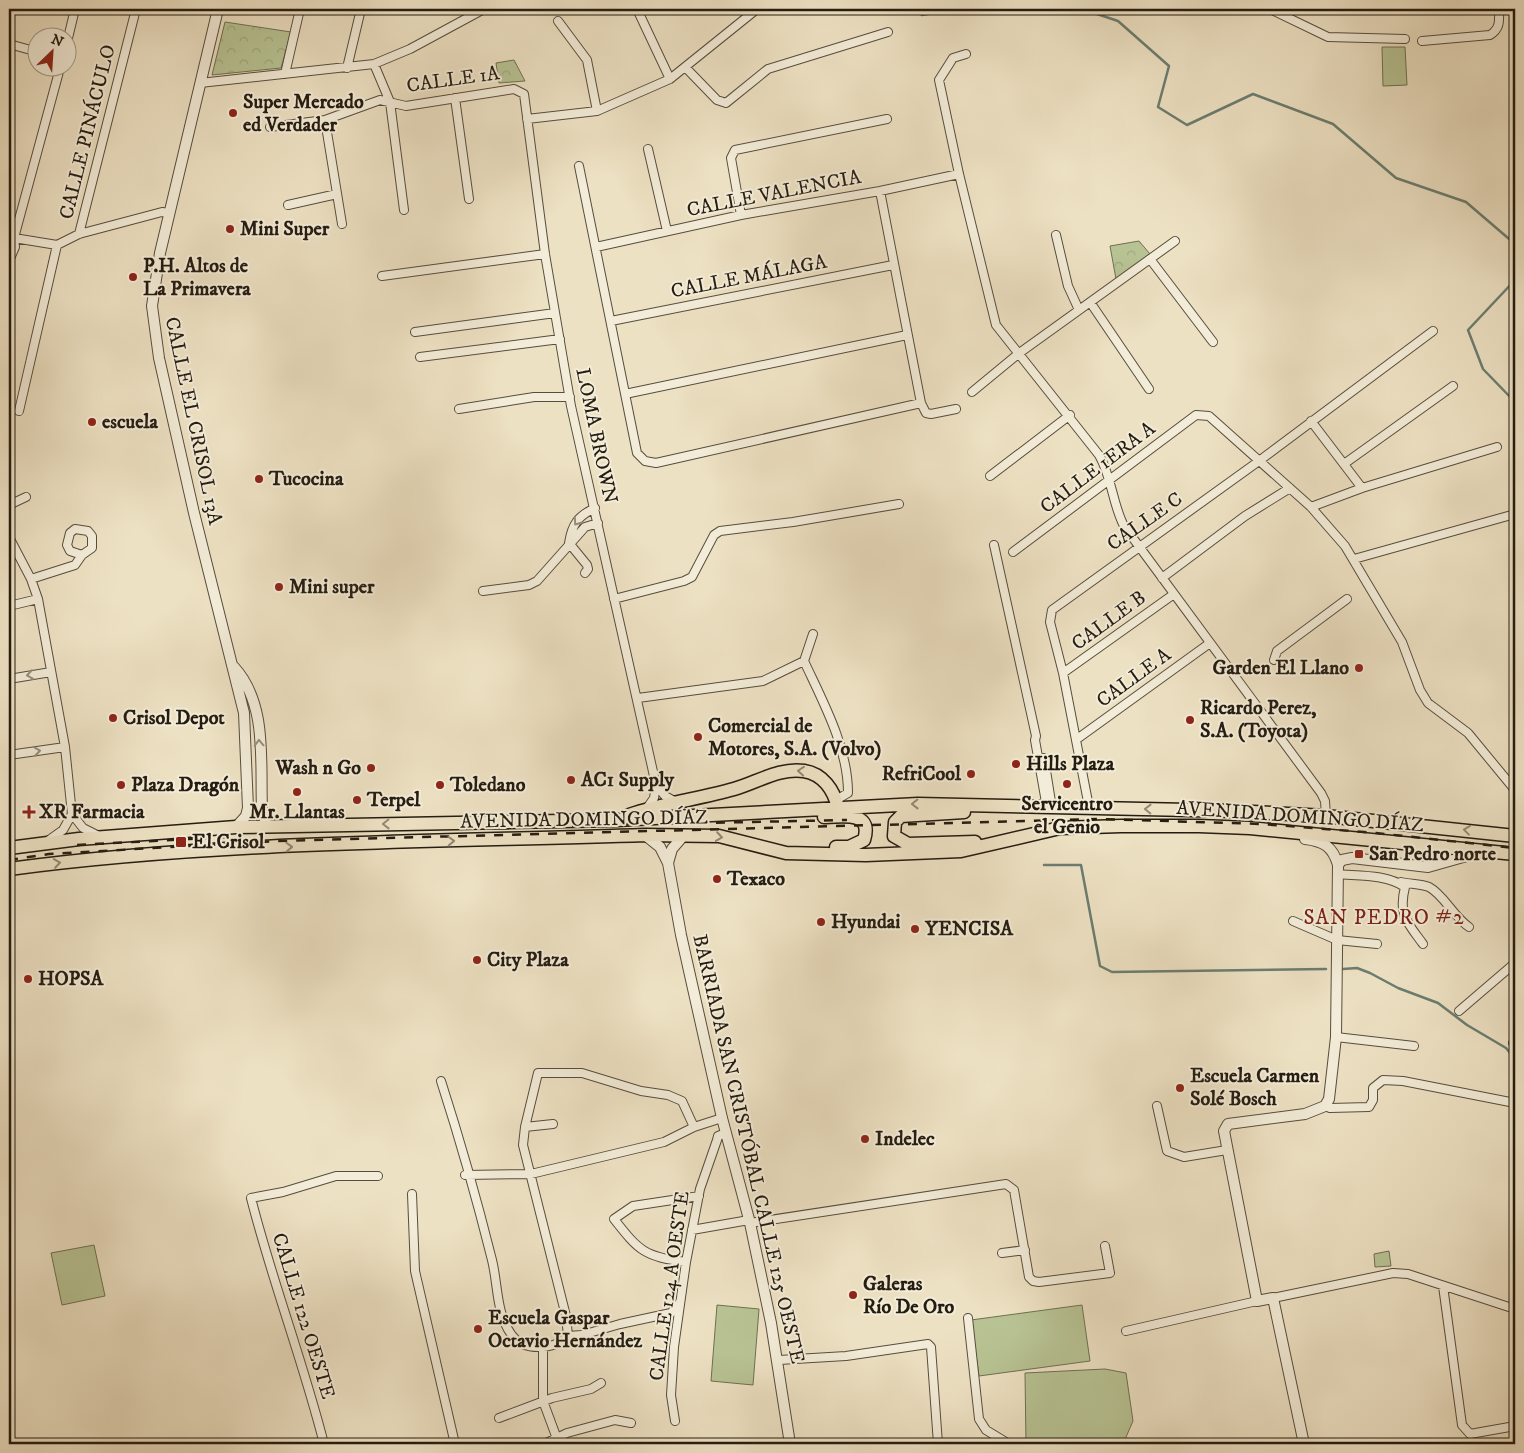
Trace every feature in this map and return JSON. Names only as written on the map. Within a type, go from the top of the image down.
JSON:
[{"type":"main road","points":[[617,820],[645,810],[735,789],[796,770],[810,772],[822,779],[829,786],[837,804]]},
{"type":"main road","name":"AVENIDA DOMINGO DÍAZ","points":[[9,848],[108,837],[236,827],[617,820],[734,814],[837,804],[1089,808],[1326,816],[1515,836]]},
{"type":"main road","points":[[986,807],[959,814],[901,816],[895,822],[892,829],[894,836],[908,844],[1007,840]]},
{"type":"main road","points":[[734,814],[796,818],[850,816],[859,818],[864,824],[866,832],[864,840],[850,847],[756,846]]},
{"type":"main road","name":"AVENIDA DOMINGO DÍAZ","points":[[9,869],[84,859],[192,850],[644,835],[719,836],[786,853],[866,855],[961,852],[1060,828],[1121,826],[1250,828],[1515,854]]},
{"type":"street","points":[[70,28],[75,9]]},
{"type":"street","name":"CALLE PINÁCULO","points":[[79,234],[136,9]]},
{"type":"street","name":"CALLE EL CRISOL 13A","points":[[218,9],[154,281],[152,306],[154,332],[194,513],[245,718],[248,808],[246,816],[236,827]]},
{"type":"street","points":[[285,74],[300,9]]},
{"type":"street","points":[[347,68],[361,9]]},
{"type":"street","points":[[200,83],[374,64],[410,49],[484,9]]},
{"type":"street","points":[[637,9],[670,78]]},
{"type":"street","points":[[527,119],[597,111],[670,78],[686,68],[757,9]]},
{"type":"street","points":[[1270,9],[1328,37],[1405,39]]},
{"type":"street","points":[[1422,41],[1490,35],[1496,31],[1499,25],[1499,9]]},
{"type":"street","points":[[558,21],[587,60],[597,111]]},
{"type":"street","points":[[686,68],[717,100],[726,103],[768,69],[888,32]]},
{"type":"street","points":[[9,44],[28,49]]},
{"type":"street","points":[[966,54],[953,58],[939,80],[959,174],[996,325],[1070,415],[1099,455],[1109,479],[1118,513],[1138,546],[1320,793],[1325,801],[1326,816]]},
{"type":"street","points":[[374,64],[390,102],[404,210]]},
{"type":"street","points":[[9,261],[14,247],[11,236],[57,78]]},
{"type":"street","name":"CALLE 1A","points":[[270,127],[325,120],[380,100],[406,106],[514,89],[521,91]]},
{"type":"street","name":"LOMA BROWN","points":[[521,91],[525,97],[545,254],[570,397],[656,785]]},
{"type":"street","points":[[455,98],[469,199]]},
{"type":"street","points":[[741,215],[731,158],[734,150],[888,119]]},
{"type":"street","points":[[325,120],[342,224]]},
{"type":"street","points":[[648,149],[667,231]]},
{"type":"street","points":[[579,166],[637,453],[645,461],[656,464],[921,403]]},
{"type":"street","name":"CALLE VALENCIA","points":[[596,247],[741,215],[880,191],[959,174]]},
{"type":"street","points":[[880,191],[921,403],[926,412],[931,414],[956,409]]},
{"type":"street","points":[[288,204],[337,194]]},
{"type":"street","points":[[11,236],[57,246],[79,234],[162,212],[170,213]]},
{"type":"street","points":[[1056,235],[1068,286],[1079,310]]},
{"type":"street","points":[[972,392],[1018,354],[1175,241]]},
{"type":"street","points":[[19,411],[57,246]]},
{"type":"street","points":[[382,276],[545,254]]},
{"type":"street","points":[[1150,259],[1213,342]]},
{"type":"street","name":"CALLE MÁLAGA","points":[[611,321],[893,265]]},
{"type":"street","points":[[1090,302],[1149,389]]},
{"type":"street","points":[[415,332],[555,313]]},
{"type":"street","name":"CALLE C","points":[[1063,674],[1050,622],[1052,610],[1138,546],[1259,461],[1310,421],[1433,331]]},
{"type":"street","points":[[625,394],[907,335]]},
{"type":"street","points":[[420,357],[560,339]]},
{"type":"street","points":[[1344,464],[1452,386]]},
{"type":"street","points":[[459,409],[534,397],[570,397]]},
{"type":"street","name":"CALLE 1ERA A","points":[[1013,552],[1196,415],[1204,414],[1212,418],[1259,461]]},
{"type":"street","points":[[990,476],[1070,415]]},
{"type":"street","points":[[1310,421],[1362,488]]},
{"type":"street","points":[[1311,506],[1362,488],[1497,447]]},
{"type":"street","points":[[1259,461],[1311,506],[1354,559],[1402,642],[1420,690],[1428,704],[1468,733],[1515,790]]},
{"type":"street","points":[[1162,578],[1245,516],[1290,488]]},
{"type":"street","points":[[9,505],[26,497]]},
{"type":"street","points":[[614,599],[692,577],[714,536],[720,531],[793,522],[899,504]]},
{"type":"street","points":[[585,573],[588,570],[587,565],[570,543],[574,523],[579,517],[595,508]]},
{"type":"street","points":[[1354,559],[1515,514]]},
{"type":"street","points":[[483,591],[529,585],[537,581],[584,527],[598,523]]},
{"type":"street","points":[[9,537],[31,580],[38,599],[65,746],[72,814],[83,828],[99,836],[108,837]]},
{"type":"street","points":[[994,545],[1036,736],[1040,738],[1050,808]]},
{"type":"street","points":[[31,580],[75,564],[82,555]]},
{"type":"street","name":"CALLE B","points":[[1063,674],[1174,594]]},
{"type":"street","points":[[9,606],[38,599]]},
{"type":"street","points":[[1274,660],[1277,651],[1347,599]]},
{"type":"street","points":[[813,634],[804,661],[832,722],[848,778],[848,793],[837,804]]},
{"type":"street","name":"CALLE A","points":[[1077,739],[1210,643]]},
{"type":"street","points":[[638,698],[763,681],[804,661]]},
{"type":"street","name":"CALLE EL CRISOL 13A","points":[[232,664],[241,675],[254,701],[258,719],[262,810],[267,826]]},
{"type":"street","points":[[9,679],[51,672]]},
{"type":"street","points":[[1063,674],[1089,808]]},
{"type":"street","points":[[9,755],[65,746]]},
{"type":"street","points":[[248,769],[260,768]]},
{"type":"street","points":[[656,785],[665,796],[676,802]]},
{"type":"street","points":[[645,810],[654,798],[656,785]]},
{"type":"street","points":[[41,844],[63,830],[72,814]]},
{"type":"street","points":[[1250,828],[1269,834],[1320,842],[1331,849],[1337,870],[1336,1037],[1332,1084],[1325,1106]]},
{"type":"street","name":"BARRIADA SAN CRISTÓBAL CALLE 125 OESTE","points":[[644,835],[660,847],[668,863],[681,936],[722,1118],[750,1221],[779,1360],[790,1444]]},
{"type":"street","points":[[668,863],[672,849],[684,835]]},
{"type":"street","points":[[1337,870],[1342,860],[1352,858],[1428,867],[1486,850]]},
{"type":"street","points":[[1337,870],[1427,887],[1439,894],[1457,919],[1469,927]]},
{"type":"street","points":[[1396,881],[1405,887],[1402,900],[1403,917],[1423,944]]},
{"type":"street","points":[[1293,922],[1337,940],[1377,944]]},
{"type":"street","points":[[1458,1011],[1515,962]]},
{"type":"street","points":[[1336,1037],[1414,1046]]},
{"type":"street","points":[[568,1336],[566,1316],[524,1145],[525,1127],[538,1073],[582,1073],[641,1091],[668,1096],[682,1101],[694,1127]]},
{"type":"street","points":[[1257,1301],[1227,1150],[1224,1131],[1228,1124],[1305,1114],[1325,1106],[1330,1108],[1369,1107],[1373,1100],[1373,1088],[1383,1080],[1403,1081],[1515,1103]]},
{"type":"street","points":[[442,1081],[494,1269],[497,1295],[511,1334],[519,1341],[543,1348],[561,1343],[568,1336],[582,1335],[620,1324],[671,1313],[681,1301]]},
{"type":"street","points":[[1157,1106],[1167,1151],[1184,1157],[1227,1150]]},
{"type":"street","points":[[468,1175],[530,1174],[664,1142],[694,1127],[722,1118]]},
{"type":"street","points":[[525,1127],[553,1124]]},
{"type":"street","name":"CALLE 124 A OESTE","points":[[675,1421],[671,1395],[674,1347],[686,1262],[699,1196],[716,1140],[718,1136],[726,1133]]},
{"type":"street","name":"CALLE 122 OESTE","points":[[324,1444],[314,1407],[267,1263],[251,1198],[283,1192],[336,1176],[378,1176]]},
{"type":"street","points":[[692,1230],[1006,1184],[1014,1190],[1029,1277],[1038,1282],[1110,1273],[1105,1246]]},
{"type":"street","points":[[412,1194],[416,1271],[455,1444]]},
{"type":"street","points":[[686,1262],[656,1259],[633,1243],[614,1219],[633,1206],[699,1196]]},
{"type":"street","points":[[1002,1253],[1025,1250]]},
{"type":"street","points":[[1126,1331],[1257,1301],[1393,1273],[1408,1274],[1515,1309]]},
{"type":"street","points":[[1443,1286],[1462,1425],[1470,1434],[1515,1426]]},
{"type":"street","points":[[1273,1298],[1304,1444]]},
{"type":"street","points":[[968,1318],[979,1419],[986,1430],[1008,1444]]},
{"type":"street","points":[[779,1360],[846,1356],[928,1344],[931,1346],[938,1444]]},
{"type":"street","points":[[543,1348],[543,1401],[558,1441]]},
{"type":"street","points":[[499,1418],[543,1401],[591,1390],[601,1383]]},
{"type":"street","points":[[544,1444],[558,1441],[567,1433],[615,1420],[631,1423]]},
{"type":"green space","points":[[225,22],[291,32],[281,68],[212,75]]},
{"type":"green space","points":[[1382,47],[1405,47],[1407,85],[1383,86]]},
{"type":"green space","points":[[514,60],[525,81],[499,83],[496,63]]},
{"type":"green space","points":[[1139,241],[1150,254],[1116,279],[1110,246]]},
{"type":"green space","points":[[94,1245],[105,1296],[62,1305],[51,1253]]},
{"type":"green space","points":[[1389,1251],[1391,1266],[1375,1267],[1374,1254]]},
{"type":"green space","points":[[717,1305],[759,1309],[753,1385],[711,1381]]},
{"type":"green space","points":[[1082,1305],[1090,1361],[979,1376],[971,1320]]},
{"type":"green space","points":[[1105,1369],[1126,1373],[1133,1421],[1123,1444],[1026,1444],[1025,1373]]},
{"type":"waterway","points":[[916,9],[922,15],[956,9]]},
{"type":"waterway","points":[[1082,9],[1118,21],[1169,66],[1158,107],[1187,125],[1253,94],[1333,124],[1396,178],[1466,202],[1515,244]]},
{"type":"waterway","points":[[1515,280],[1468,330],[1483,369],[1515,402]]},
{"type":"waterway","points":[[1515,589],[1512,591],[1511,637],[1515,641]]},
{"type":"waterway","points":[[1044,865],[1081,865],[1100,966],[1112,972],[1326,969]]},
{"type":"waterway","points":[[1343,969],[1357,968],[1398,988],[1438,1003],[1467,1025],[1506,1048],[1515,1059]]},
{"type":"railway","points":[[9,860],[49,854],[276,841],[1101,819],[1262,824],[1376,833],[1515,848]]},
{"type":"railway","points":[[554,826],[847,820]]},
{"type":"railway","points":[[77,845],[227,837]]},
{"type":"place","name":"Super Mercado ed Verdader","points":[[233,113]]},
{"type":"place","name":"Mini Super","points":[[230,229]]},
{"type":"place","name":"P.H. Altos de La Primavera","points":[[133,277]]},
{"type":"place","name":"escuela","points":[[92,422]]},
{"type":"place","name":"Tucocina","points":[[259,479]]},
{"type":"place","name":"Mini super","points":[[279,587]]},
{"type":"place","name":"Garden El Llano","points":[[1359,668]]},
{"type":"place","name":"Crisol Depot","points":[[113,718]]},
{"type":"place","name":"Ricardo Perez, S.A. (Toyota)","points":[[1190,720]]},
{"type":"place","name":"Comercial de Motores, S.A. (Volvo)","points":[[698,737]]},
{"type":"place","name":"Hills Plaza","points":[[1016,764]]},
{"type":"place","name":"Wash n Go","points":[[371,768]]},
{"type":"place","name":"RefriCool","points":[[971,774]]},
{"type":"place","name":"AC1 Supply","points":[[571,780]]},
{"type":"place","name":"Servicentro el Genio","points":[[1067,784]]},
{"type":"place","name":"Plaza Dragón","points":[[121,785]]},
{"type":"place","name":"Toledano","points":[[440,785]]},
{"type":"place","name":"Mr. Llantas","points":[[297,792]]},
{"type":"place","name":"Terpel","points":[[357,800]]},
{"type":"place","name":"XR Farmacia","points":[[29,812]]},
{"type":"place","name":"El Crisol","points":[[181,842]]},
{"type":"place","name":"San Pedro norte","points":[[1359,854]]},
{"type":"place","name":"Texaco","points":[[717,879]]},
{"type":"place","name":"Hyundai","points":[[821,922]]},
{"type":"place","name":"YENCISA","points":[[915,929]]},
{"type":"place","name":"City Plaza","points":[[477,960]]},
{"type":"place","name":"HOPSA","points":[[28,979]]},
{"type":"place","name":"Escuela Carmen Solé Bosch","points":[[1180,1088]]},
{"type":"place","name":"Indelec","points":[[865,1139]]},
{"type":"place","name":"Galeras Río De Oro","points":[[853,1295]]},
{"type":"place","name":"Escuela Gaspar Octavio Hernández","points":[[478,1329]]},
{"type":"district","name":"SAN PEDRO #2","points":[[1384,918]]}]
